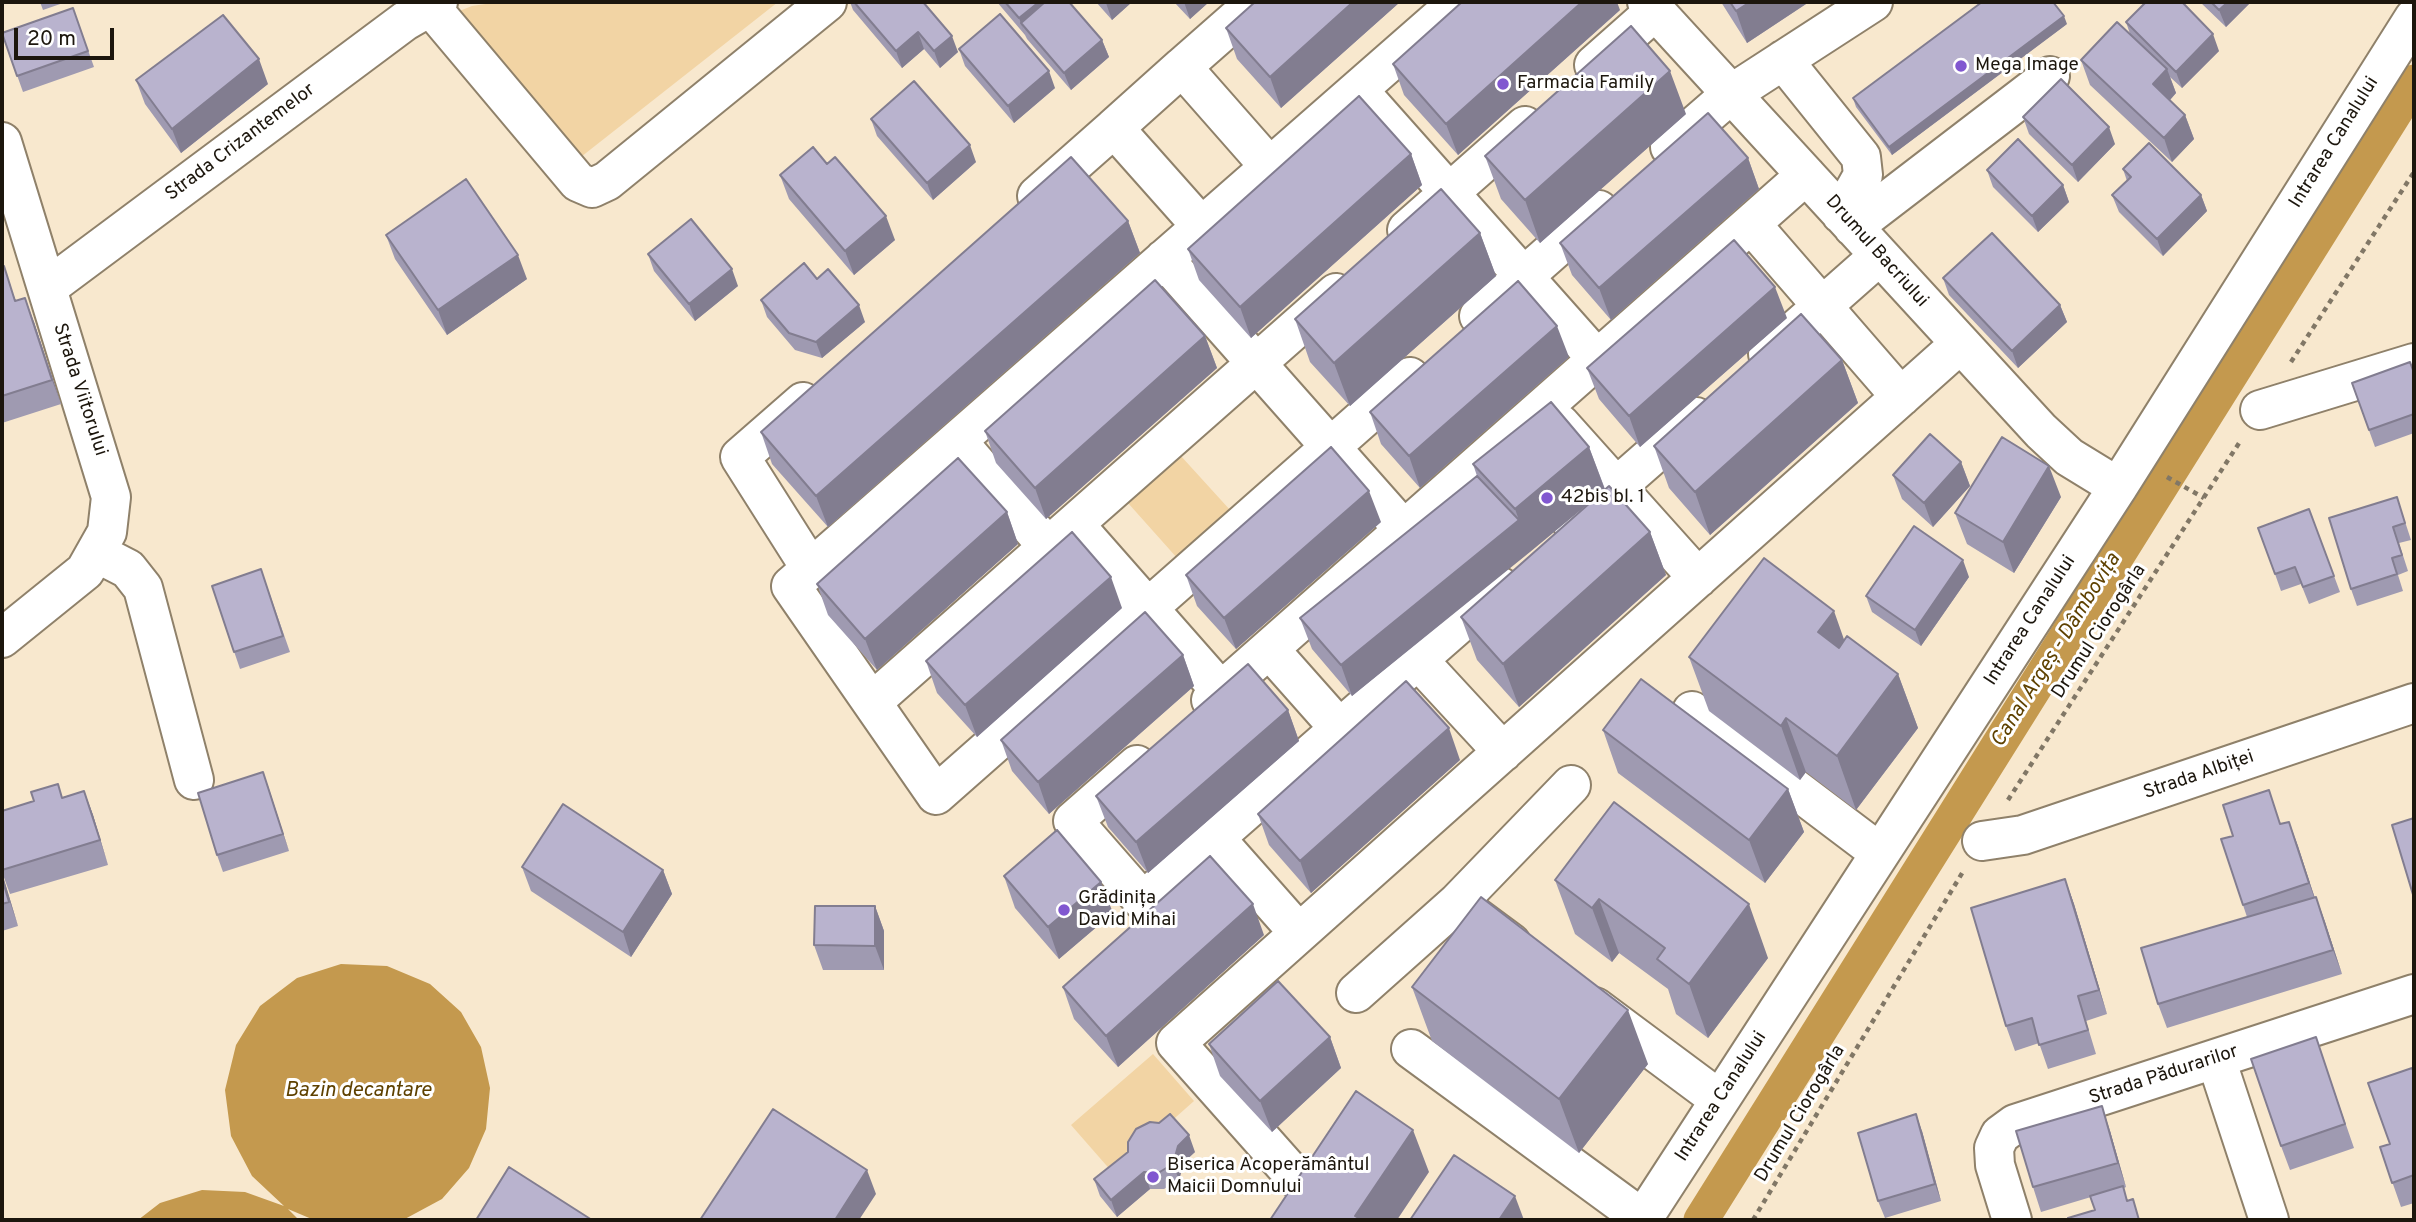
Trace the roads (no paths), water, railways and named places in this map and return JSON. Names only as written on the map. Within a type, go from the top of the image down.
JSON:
[{"type":"street","points":[[434,4],[578,182],[593,188],[607,181],[827,2]]},
{"type":"street","points":[[1010,219],[1256,2]]},
{"type":"street","points":[[1458,2],[791,586],[936,795],[1731,94],[1873,2]]},
{"type":"street","name":"Strada Crizantemelor","points":[[47,288],[434,4]]},
{"type":"street","points":[[872,702],[1562,93],[1651,6]]},
{"type":"street","name":"Drumul Bacriului","points":[[1651,6],[2054,444],[2127,473]]},
{"type":"street","name":"Intrarea Canalului","points":[[1642,1220],[2127,473],[2414,18]]},
{"type":"street","points":[[1783,60],[1861,157],[1863,176],[1847,220]]},
{"type":"street","points":[[1182,67],[1270,167]]},
{"type":"street","points":[[1847,220],[2050,76]]},
{"type":"street","points":[[1358,90],[1597,359]]},
{"type":"street","points":[[1114,128],[1202,226]]},
{"type":"street","name":"Strada Viitorului","points":[[2,142],[14,232],[47,288],[111,497],[107,532],[97,553]]},
{"type":"street","points":[[1806,176],[1073,821],[1143,901],[1879,256]]},
{"type":"street","points":[[1751,224],[1901,397]]},
{"type":"street","points":[[1164,260],[1404,530]]},
{"type":"street","points":[[1296,1178],[1176,1043],[1960,344]]},
{"type":"street","points":[[2260,410],[2414,363]]},
{"type":"street","points":[[811,569],[740,457],[834,375]]},
{"type":"street","points":[[1544,407],[1698,578]]},
{"type":"street","points":[[957,441],[1061,536],[1148,608],[1221,691]]},
{"type":"street","points":[[2,638],[70,586],[97,553],[128,569],[143,588],[194,780]]},
{"type":"street","points":[[1269,649],[1340,729]]},
{"type":"street","points":[[1418,660],[1503,752]]},
{"type":"street","name":"Strada Albiței","points":[[1982,841],[2023,835],[2414,703]]},
{"type":"street","points":[[1692,711],[1880,853]]},
{"type":"street","points":[[1356,993],[1457,903],[1571,785]]},
{"type":"street","points":[[1215,838],[1299,933]]},
{"type":"street","points":[[1457,903],[1533,960]]},
{"type":"street","points":[[1566,985],[1720,1100]]},
{"type":"street","name":"Strada Pădurarilor","points":[[2012,1220],[1995,1165],[1994,1148],[2000,1135],[2015,1124],[2414,994]]},
{"type":"street","points":[[1411,1049],[1642,1220]]},
{"type":"street","points":[[2216,1059],[2269,1220]]},
{"type":"water","name":"Bazin decantare","points":[[341,964],[387,966],[430,984],[461,1012],[481,1047],[490,1088],[486,1129],[469,1168],[442,1199],[403,1220],[314,1220],[288,1209],[299,1220],[138,1220],[160,1203],[202,1190],[245,1192],[284,1206],[252,1176],[231,1136],[225,1090],[236,1045],[260,1006],[297,978]]},
{"type":"waterway","name":"Canal Argeș - Dâmbovița","points":[[1701,1220],[2414,82]]},
{"type":"place","name":"Mega Image","points":[[1961,66]]},
{"type":"place","name":"Farmacia Family","points":[[1503,84]]},
{"type":"place","name":"42bis bl. 1","points":[[1547,498]]},
{"type":"place","name":"Grădinița David Mihai","points":[[1064,910]]},
{"type":"place","name":"Biserica Acoperământul Maicii Domnului","points":[[1153,1177]]}]
